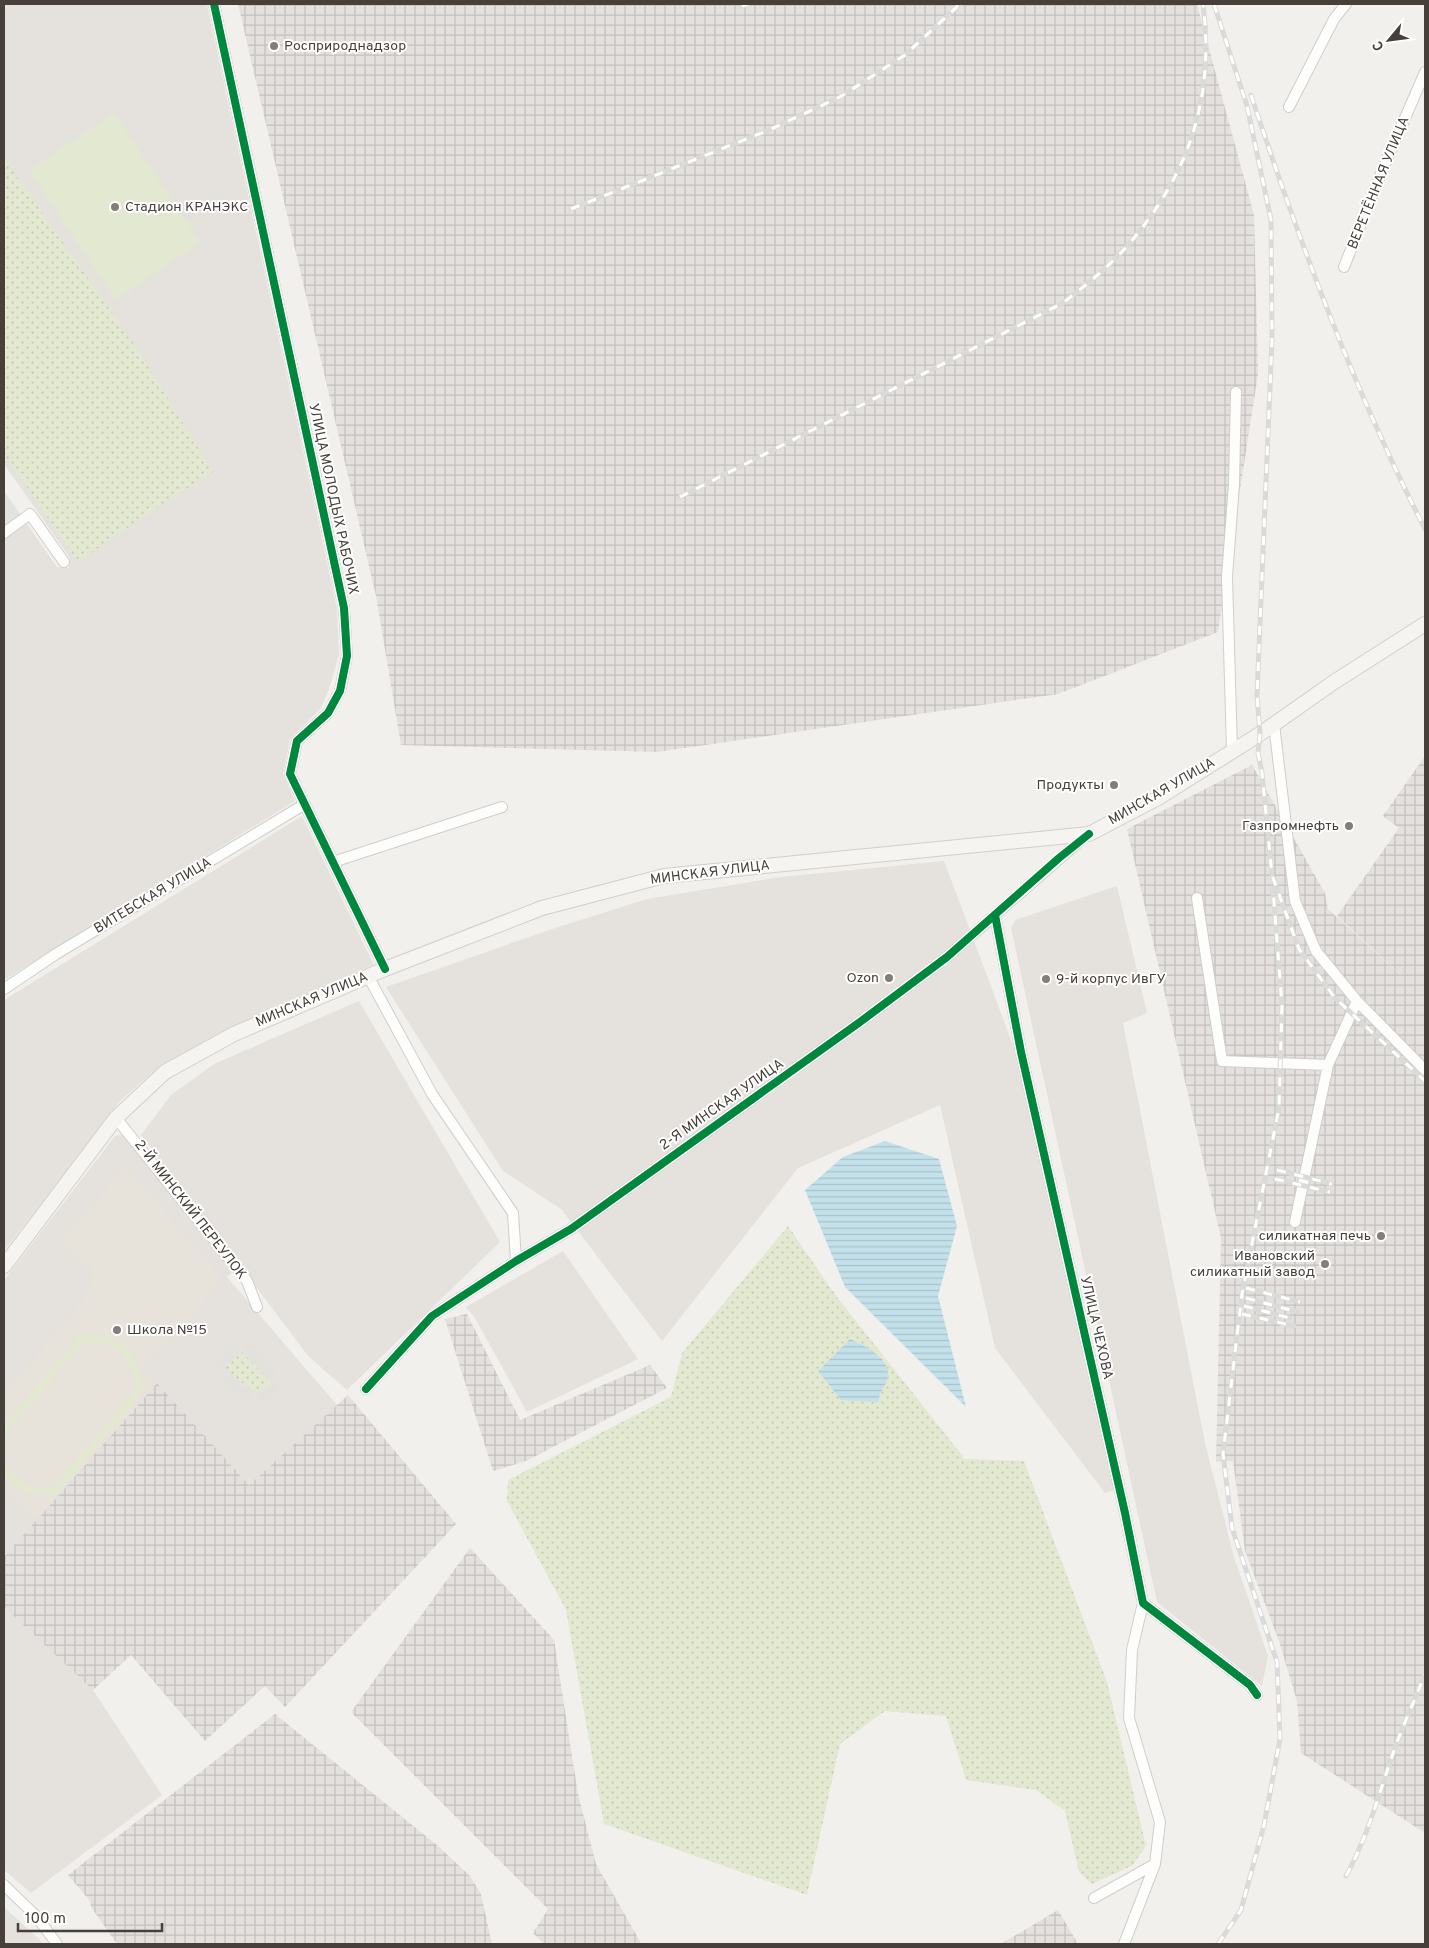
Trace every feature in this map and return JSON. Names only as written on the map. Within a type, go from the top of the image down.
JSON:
[{"type":"main road","name":"МИНСКАЯ УЛИЦА","points":[[4,1266],[116,1118],[165,1072],[234,1034],[385,969],[542,908],[664,876],[1089,834],[1143,807],[1274,724],[1334,682],[1425,624]]},
{"type":"street","name":"УЛИЦА МОЛОДЫХ РАБОЧИХ","points":[[214,4],[344,608],[346,656],[340,691],[328,713],[297,741],[290,774],[385,969]]},
{"type":"street","points":[[1289,107],[1334,19],[1346,4]]},
{"type":"street","name":"ВЕРЕТЁННАЯ УЛИЦА","points":[[1344,268],[1382,171],[1425,72]]},
{"type":"street","points":[[1232,751],[1227,577],[1234,484],[1236,392]]},
{"type":"street","points":[[4,533],[30,514],[64,562]]},
{"type":"street","points":[[1274,724],[1295,901],[1316,951],[1357,1001],[1425,1070]]},
{"type":"street","name":"ВИТЕБСКАЯ УЛИЦА","points":[[4,989],[56,954],[305,804]]},
{"type":"street","points":[[333,862],[502,807]]},
{"type":"street","name":"2-Я МИНСКАЯ УЛИЦА","points":[[366,1389],[432,1316],[516,1261],[571,1229],[860,1022],[947,956],[1089,834]]},
{"type":"street","points":[[1197,898],[1222,1061],[1328,1065]]},
{"type":"street","name":"УЛИЦА ЧЕХОВА","points":[[995,915],[1021,1052],[1126,1513],[1142,1603]]},
{"type":"street","points":[[368,976],[432,1094],[513,1213],[516,1261]]},
{"type":"street","points":[[1295,1222],[1328,1065],[1357,1001]]},
{"type":"street","name":"2-Й МИНСКИЙ ПЕРЕУЛОК","points":[[116,1118],[247,1281],[256,1307]]},
{"type":"street","points":[[1124,1944],[1155,1864],[1160,1822],[1130,1718],[1132,1650],[1142,1603],[1250,1685],[1257,1695]]},
{"type":"street","points":[[1094,1898],[1155,1864]]},
{"type":"street","points":[[4,1885],[36,1916],[57,1944]]},
{"type":"shaded area","points":[[4,4],[207,4],[337,609],[339,655],[321,708],[290,739],[283,774],[295,801],[4,980],[4,491],[57,567],[69,568],[70,558],[4,464]]},
{"type":"shaded area","points":[[238,4],[1197,4],[1254,215],[1258,374],[1218,632],[1058,694],[657,752],[401,745],[376,596]]},
{"type":"shaded area","name":"Ивановский силикатный завод","points":[[1425,756],[1425,1833],[1301,1753],[1297,1701],[1279,1641],[1245,1551],[1233,1461],[1216,1462],[1221,1238],[1127,829],[1252,765],[1325,893],[1328,909],[1415,988],[1337,916],[1399,828],[1383,816]]},
{"type":"shaded area","points":[[302,816],[374,965],[231,1027],[161,1065],[120,1101],[4,1251],[4,1000]]},
{"type":"shaded area","points":[[944,861],[1017,1056],[1115,1490],[1105,1493],[995,1348],[940,1105],[798,1168],[662,1341],[561,1209],[503,1171],[386,987],[552,929],[647,899],[781,877]]},
{"type":"shaded area","points":[[1117,886],[1147,1013],[1123,1023],[1205,1443],[1234,1557],[1268,1656],[1262,1686],[1157,1602],[1011,928],[1015,920]]},
{"type":"shaded area","points":[[359,1001],[500,1242],[347,1390],[309,1357],[141,1135],[171,1095],[214,1064]]},
{"type":"shaded area","points":[[125,1134],[233,1271],[227,1277],[337,1405],[249,1485],[157,1383],[4,1557],[4,1280],[115,1136]]},
{"type":"shaded area","name":"Школа №15","points":[[124,1163],[224,1280],[142,1366],[157,1383],[37,1520],[4,1490],[4,1393],[88,1294],[93,1269],[60,1243],[107,1188]]},
{"type":"shaded area","points":[[563,1251],[638,1359],[527,1412],[475,1318],[466,1307]]},
{"type":"shaded area","points":[[467,1314],[520,1420],[650,1365],[667,1388],[526,1461],[493,1471],[445,1319]]},
{"type":"shaded area","points":[[248,1344],[277,1374],[272,1380],[243,1349]]},
{"type":"shaded area","points":[[233,1347],[238,1352],[221,1368],[216,1363]]},
{"type":"shaded area","points":[[223,1371],[252,1394],[247,1400],[219,1377]]},
{"type":"shaded area","points":[[157,1383],[249,1485],[348,1395],[456,1524],[285,1707],[265,1686],[205,1741],[131,1655],[93,1690],[4,1607],[4,1557]]},
{"type":"shaded area","points":[[274,1384],[278,1390],[261,1403],[257,1397]]},
{"type":"shaded area","points":[[470,1548],[554,1640],[578,1794],[596,1864],[641,1943],[639,1944],[544,1944],[533,1933],[548,1909],[351,1712]]},
{"type":"shaded area","points":[[4,1607],[93,1690],[162,1795],[31,1893],[4,1870]]},
{"type":"shaded area","points":[[275,1714],[438,1846],[470,1876],[481,1894],[492,1944],[117,1944],[91,1907],[90,1901],[68,1875]]},
{"type":"shaded area","points":[[4,1907],[39,1939],[43,1944],[4,1944]]},
{"type":"shaded area","points":[[1058,1910],[1078,1944],[1000,1944],[1006,1941]]},
{"type":"green space","name":"Стадион КРАНЭКС","points":[[114,113],[201,242],[116,300],[29,171]]},
{"type":"green space","points":[[4,158],[138,350],[213,472],[153,510],[78,562],[4,454]]},
{"type":"green space","points":[[788,1226],[837,1297],[965,1459],[1024,1461],[1107,1682],[1146,1846],[1132,1866],[1092,1884],[1079,1872],[1065,1811],[1036,1790],[966,1780],[946,1716],[885,1711],[840,1744],[807,1895],[604,1824],[566,1610],[507,1501],[508,1480],[671,1397],[682,1353]]},
{"type":"green space","points":[[91,1334],[113,1340],[129,1352],[139,1370],[143,1392],[57,1494],[42,1495],[28,1492],[15,1486],[4,1475],[4,1461],[13,1474],[24,1482],[37,1487],[53,1487],[136,1390],[132,1370],[120,1354],[104,1344],[84,1342],[4,1436],[4,1425],[80,1335]]},
{"type":"green space","points":[[242,1352],[271,1382],[256,1394],[225,1368]]},
{"type":"water","points":[[885,1141],[939,1159],[957,1226],[938,1296],[966,1407],[845,1287],[805,1190],[843,1157]]},
{"type":"water","points":[[850,1339],[877,1354],[886,1366],[888,1372],[887,1380],[879,1402],[841,1400],[818,1371]]},
{"type":"railway","points":[[742,6],[748,4]]},
{"type":"railway","points":[[571,209],[769,130],[840,97],[905,55],[960,4]]},
{"type":"railway","points":[[680,497],[1063,303],[1089,283],[1121,253],[1149,218],[1167,191],[1182,163],[1193,133],[1201,103],[1205,71],[1206,38],[1203,4]]},
{"type":"railway","points":[[1214,4],[1247,106],[1271,220],[1272,340],[1257,695],[1260,734],[1258,753],[1262,773],[1272,875],[1299,949],[1335,998],[1425,1081]]},
{"type":"railway","points":[[1251,95],[1309,261],[1352,370],[1399,477],[1425,529]]},
{"type":"railway","points":[[1218,1944],[1241,1910],[1264,1825],[1280,1739],[1277,1662],[1232,1528],[1223,1454],[1242,1294],[1279,1108],[1282,1005],[1273,889]]},
{"type":"railway","points":[[1277,1170],[1332,1184]]},
{"type":"railway","points":[[1275,1179],[1330,1192]]},
{"type":"railway","points":[[1246,1288],[1300,1302]]},
{"type":"railway","points":[[1246,1298],[1298,1312]]},
{"type":"railway","points":[[1244,1306],[1290,1318]]},
{"type":"railway","points":[[1242,1314],[1294,1326]]},
{"type":"railway","points":[[1346,1876],[1362,1843],[1397,1742],[1425,1674]]},
{"type":"cycle path","points":[[214,4],[344,608],[347,656],[340,691],[328,713],[297,741],[290,774],[385,969]]},
{"type":"cycle path","points":[[366,1389],[432,1316],[516,1261],[571,1229],[860,1022],[947,957],[1059,858],[1089,834]]},
{"type":"cycle path","points":[[995,915],[1021,1052],[1125,1513],[1143,1603],[1250,1685],[1257,1695]]},
{"type":"place","name":"Росприроднадзор","points":[[274,46]]},
{"type":"place","name":"Стадион КРАНЭКС","points":[[115,207]]},
{"type":"place","name":"Продукты","points":[[1114,785]]},
{"type":"place","name":"Газпромнефть","points":[[1349,826]]},
{"type":"place","name":"Ozon","points":[[889,978]]},
{"type":"place","name":"9-й корпус ИвГУ","points":[[1046,979]]},
{"type":"place","name":"силикатная печь","points":[[1381,1236]]},
{"type":"place","name":"Ивановский силикатный завод","points":[[1325,1264]]},
{"type":"place","name":"Школа №15","points":[[117,1330]]}]
